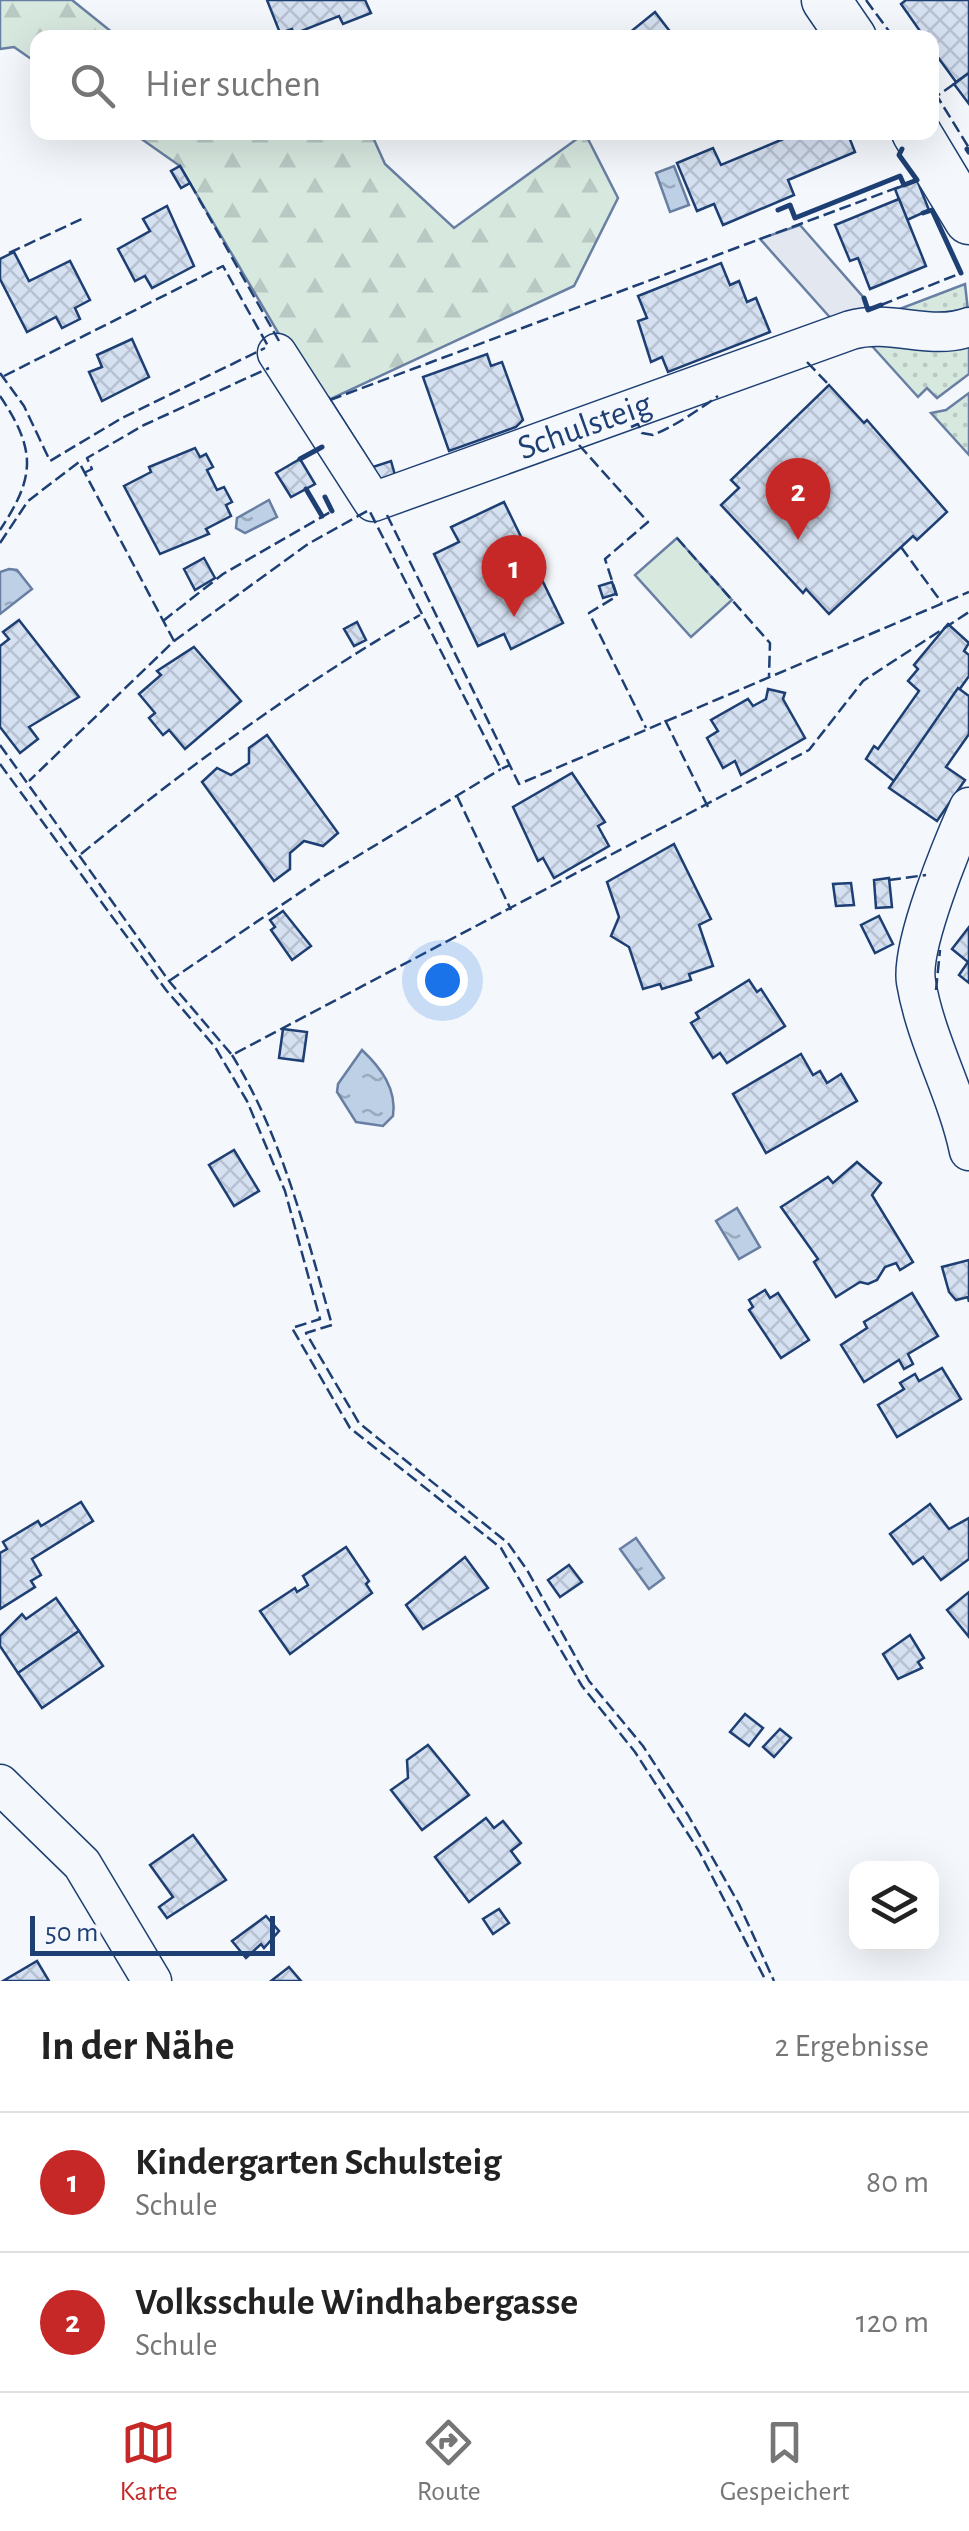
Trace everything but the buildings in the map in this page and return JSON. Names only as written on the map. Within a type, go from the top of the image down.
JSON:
[{"type":"main road","points":[[826,0],[847,30]]},
{"type":"main road","points":[[921,140],[969,220]]},
{"type":"street","name":"Schulsteig","points":[[277,353],[373,502],[851,330],[877,323],[939,332],[969,327]]},
{"type":"street","points":[[969,807],[934,892],[915,978],[931,1041],[969,1151]]},
{"type":"street","points":[[0,1784],[82,1864],[152,1981]]},
{"type":"green space","points":[[0,0],[72,0],[109,30],[30,30],[30,58],[14,47],[0,49]]},
{"type":"green space","points":[[143,140],[374,140],[385,164],[454,228],[575,140],[589,140],[618,198],[574,286],[320,404],[180,166]]},
{"type":"green space","points":[[965,284],[969,320],[961,310],[938,313],[936,325],[889,313]]},
{"type":"green space","points":[[871,341],[969,341],[969,374],[937,398],[927,388],[918,397]]},
{"type":"green space","points":[[969,393],[969,455],[931,413],[946,410]]},
{"type":"green space","points":[[677,538],[732,600],[691,637],[635,575]]},
{"type":"shaded area","points":[[800,225],[864,298],[868,310],[835,323],[760,239]]},
{"type":"water","points":[[674,166],[689,205],[670,212],[656,173]]},
{"type":"water","points":[[269,500],[277,517],[245,533],[236,528],[237,518]]},
{"type":"water","points":[[17,570],[32,589],[0,614],[0,572]]},
{"type":"water","points":[[362,1050],[381,1072],[393,1097],[393,1116],[383,1126],[356,1122],[337,1092],[338,1084]]},
{"type":"water","points":[[737,1208],[760,1247],[739,1259],[716,1221]]},
{"type":"water","points":[[636,1538],[664,1578],[649,1589],[620,1549]]},
{"type":"fence","points":[[866,0],[888,30]]},
{"type":"fence","points":[[939,95],[954,84]]},
{"type":"fence","points":[[939,99],[969,148]]},
{"type":"fence","points":[[190,183],[279,341]]},
{"type":"fence","points":[[330,400],[899,187]]},
{"type":"fence","points":[[9,253],[86,217]]},
{"type":"fence","points":[[4,376],[223,266],[268,346]]},
{"type":"fence","points":[[881,305],[961,273]]},
{"type":"fence","points":[[0,373],[24,406],[50,461],[122,418],[265,348]]},
{"type":"fence","points":[[807,362],[829,385]]},
{"type":"fence","points":[[84,473],[92,469],[87,458],[144,425],[269,368]]},
{"type":"fence","points":[[0,396],[21,433],[27,464],[20,494],[0,530]]},
{"type":"fence","points":[[631,427],[638,424],[642,433],[653,435],[718,396]]},
{"type":"fence","points":[[579,445],[648,522],[605,559],[617,596],[589,613],[646,728]]},
{"type":"fence","points":[[0,543],[28,501],[79,462],[174,641],[29,781]]},
{"type":"fence","points":[[174,641],[308,544],[369,510],[501,769],[510,765]]},
{"type":"fence","points":[[163,621],[223,574],[332,511]]},
{"type":"fence","points":[[387,515],[519,784],[969,592]]},
{"type":"fence","points":[[677,538],[770,643],[769,676]]},
{"type":"fence","points":[[901,547],[942,603]]},
{"type":"fence","points":[[0,745],[169,981],[232,1055],[809,750],[863,681],[969,612]]},
{"type":"fence","points":[[81,854],[246,728],[420,615]]},
{"type":"fence","points":[[665,720],[708,807]]},
{"type":"fence","points":[[0,764],[166,990],[215,1047],[247,1101],[285,1191],[320,1319],[292,1328],[350,1428],[501,1548],[582,1686],[635,1752],[699,1851],[766,1981]]},
{"type":"fence","points":[[169,981],[323,877],[501,769]]},
{"type":"fence","points":[[457,796],[511,910]]},
{"type":"fence","points":[[889,880],[926,875]]},
{"type":"fence","points":[[936,990],[940,950]]},
{"type":"fence","points":[[232,1055],[279,1152],[332,1325],[306,1333],[359,1423],[508,1543],[589,1681],[643,1746],[688,1815],[739,1904],[774,1981]]},
{"type":"wall","points":[[778,210],[790,205],[795,218],[900,176],[904,185],[917,180],[899,155],[902,149]]},
{"type":"wall","points":[[923,213],[932,210],[961,273]]},
{"type":"wall","points":[[864,298],[868,310],[881,305]]},
{"type":"wall","points":[[300,459],[322,447]]},
{"type":"wall","points":[[306,489],[322,516]]},
{"type":"wall","points":[[325,497],[332,511]]},
{"type":"place","name":"Volksschule Windhabergasse","points":[[798,540]]},
{"type":"place","name":"Kindergarten Schulsteig","points":[[514,617]]}]
